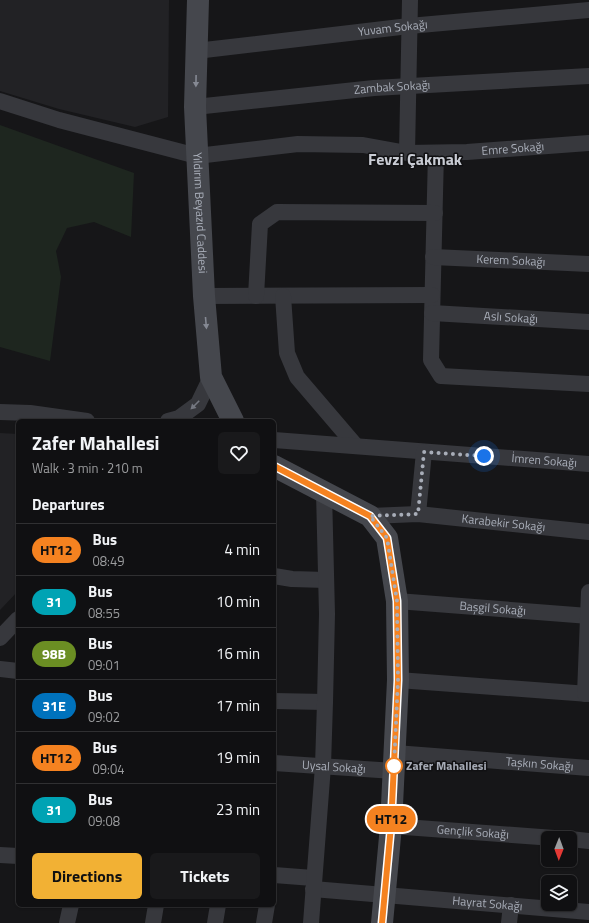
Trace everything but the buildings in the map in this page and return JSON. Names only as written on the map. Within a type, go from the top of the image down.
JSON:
[{"type":"main road","name":"Yıldırım Beyazıd Caddesi","points":[[198,0],[195,107],[204,296],[211,378],[232,419]]},
{"type":"main road","points":[[276,467],[370,516],[387,538],[397,601],[398,680],[391,826],[382,923]]},
{"type":"street","points":[[407,153],[410,0]]},
{"type":"street","name":"Yuvam Sokağı","points":[[196,51],[409,26],[589,10]]},
{"type":"street","name":"Zambak Sokağı","points":[[195,107],[374,88],[589,76]]},
{"type":"street","points":[[0,103],[198,156]]},
{"type":"street","name":"Emre Sokağı","points":[[198,156],[298,144],[363,145],[407,153],[436,153],[589,143]]},
{"type":"street","points":[[436,153],[431,360],[441,376],[589,384]]},
{"type":"street","points":[[256,296],[260,224],[277,212],[434,213]]},
{"type":"street","name":"Kerem Sokağı","points":[[433,258],[589,264]]},
{"type":"street","points":[[204,296],[432,295]]},
{"type":"street","points":[[282,296],[287,353],[297,377],[356,446]]},
{"type":"street","name":"Aslı Sokağı","points":[[432,313],[589,322]]},
{"type":"street","points":[[175,419],[198,404],[211,378]]},
{"type":"street","points":[[0,412],[71,419]]},
{"type":"street","name":"İmren Sokağı","points":[[276,440],[589,464]]},
{"type":"street","points":[[418,514],[424,452]]},
{"type":"street","points":[[311,923],[323,766],[325,702],[327,614],[324,492]]},
{"type":"street","name":"Karabekir Sokağı","points":[[370,516],[418,514],[589,532]]},
{"type":"street","points":[[276,576],[292,579],[326,580]]},
{"type":"street","points":[[398,680],[587,694],[589,592]]},
{"type":"street","name":"Başgil Sokağı","points":[[397,601],[588,616]]},
{"type":"street","points":[[0,638],[16,621]]},
{"type":"street","points":[[0,669],[16,670]]},
{"type":"street","points":[[276,701],[325,702]]},
{"type":"street","name":"Uysal Sokağı","points":[[276,762],[323,766],[394,762]]},
{"type":"street","name":"Taşkın Sokağı","points":[[394,762],[589,768]]},
{"type":"street","name":"Gençlik Sokağı","points":[[391,826],[541,837]]},
{"type":"street","points":[[577,839],[589,840]]},
{"type":"street","points":[[0,855],[16,856]]},
{"type":"street","name":"Hayrat Sokağı","points":[[276,875],[313,884],[385,894],[589,912]]},
{"type":"street","points":[[509,923],[511,905]]},
{"type":"street","points":[[67,923],[70,907]]},
{"type":"street","points":[[153,923],[156,907]]},
{"type":"street","points":[[214,923],[218,907]]},
{"type":"street","points":[[264,923],[267,907]]},
{"type":"shaded area","points":[[0,0],[169,0],[168,117],[135,127],[59,109],[0,91]]},
{"type":"shaded area","points":[[0,125],[134,173],[131,237],[94,222],[67,228],[56,251],[61,277],[50,361],[0,347]]},
{"type":"shaded area","points":[[0,433],[16,434],[16,593],[0,610]]},
{"type":"bus line","name":"HT12","points":[[276,467],[370,516],[387,538],[397,601],[398,680],[391,826],[382,923]]},
{"type":"place","name":"Zafer Mahallesi","points":[[394,766]]},
{"type":"district","name":"Fevzi Çakmak","points":[[415,159]]},
{"type":"route","points":[[394,766],[398,680],[397,601],[387,538],[370,516],[418,514],[424,452],[484,456]]}]
